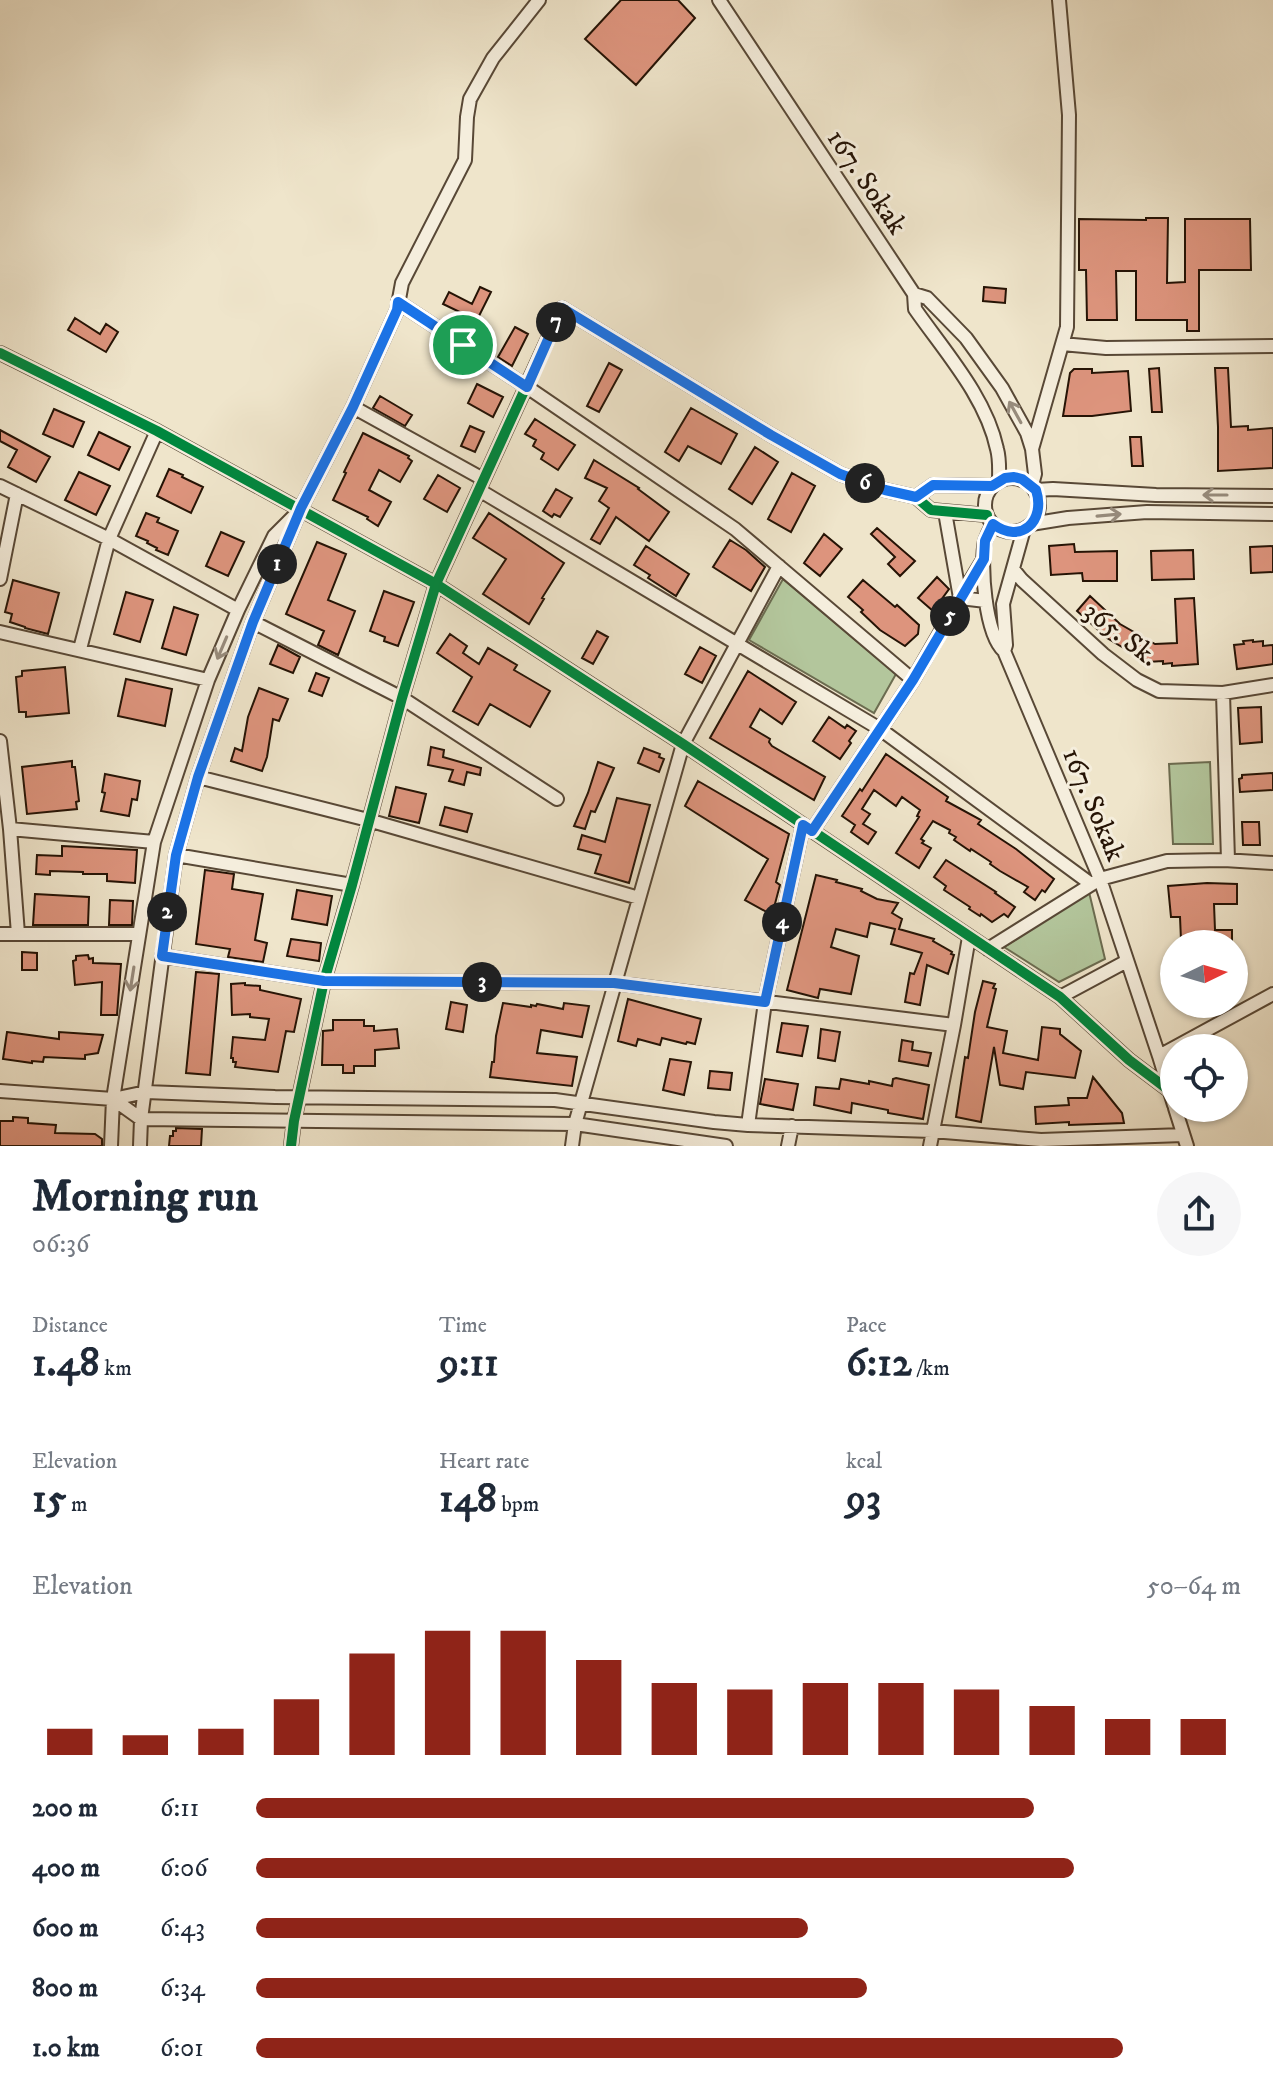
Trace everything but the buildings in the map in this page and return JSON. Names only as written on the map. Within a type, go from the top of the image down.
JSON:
[{"type":"street","points":[[140,1146],[176,855],[198,777],[253,622],[301,508],[353,407],[397,310],[402,283],[465,160],[470,99],[493,58],[539,0]]},
{"type":"street","name":"167. Sokak","points":[[719,0],[914,294],[915,309],[975,395],[998,451],[995,483]]},
{"type":"street","points":[[1032,449],[1067,327],[1069,115],[1059,0]]},
{"type":"street","points":[[914,294],[927,298],[966,338],[1002,388],[1027,433],[1032,449],[1034,488],[1039,508],[1037,517],[1028,527],[1003,604],[1004,651]]},
{"type":"street","points":[[398,302],[735,529],[913,680]]},
{"type":"street","points":[[291,1146],[324,981],[436,584],[562,308],[840,474],[916,497],[931,510],[990,519],[1006,531],[1015,532],[1068,518],[1147,512],[1273,514]]},
{"type":"street","points":[[1062,344],[1106,348],[1273,346]]},
{"type":"street","points":[[0,353],[157,431],[436,584],[683,744],[1060,997],[1129,1060],[1160,1083]]},
{"type":"street","points":[[353,407],[880,729],[1095,882]]},
{"type":"street","points":[[80,649],[109,539],[157,431]]},
{"type":"street","points":[[916,497],[933,485],[995,483],[1014,477],[1034,488],[1156,495],[1273,496]]},
{"type":"street","points":[[990,519],[986,497],[995,483]]},
{"type":"street","points":[[0,486],[109,539],[238,610]]},
{"type":"street","points":[[0,579],[17,494]]},
{"type":"street","points":[[111,1146],[113,1099],[154,842],[208,680],[238,610],[274,536],[301,508]]},
{"type":"street","points":[[945,512],[960,598]]},
{"type":"street","name":"167. Sokak","points":[[990,519],[984,559],[986,601],[998,646],[1004,651],[1127,961],[1160,1059]]},
{"type":"street","points":[[748,1125],[765,1002],[808,828],[913,680],[984,559]]},
{"type":"street","points":[[572,1146],[580,1103],[683,744],[779,566]]},
{"type":"street","name":"365. Sk.","points":[[1013,569],[1103,654],[1137,680],[1159,691],[1223,693],[1273,685]]},
{"type":"street","points":[[960,598],[986,601]]},
{"type":"street","points":[[253,622],[402,698],[557,799]]},
{"type":"street","points":[[0,632],[208,680]]},
{"type":"street","points":[[1223,693],[1228,860]]},
{"type":"street","points":[[0,741],[18,934]]},
{"type":"street","points":[[198,777],[368,820],[639,898]]},
{"type":"street","points":[[10,829],[154,842]]},
{"type":"street","points":[[176,855],[352,885]]},
{"type":"street","points":[[988,949],[1095,882],[1167,861],[1273,863]]},
{"type":"street","points":[[0,934],[139,934]]},
{"type":"street","points":[[930,1146],[969,937]]},
{"type":"street","points":[[162,956],[324,981],[614,983],[954,1025]]},
{"type":"street","points":[[1060,997],[1127,961]]},
{"type":"street","points":[[1159,1056],[1273,994]]},
{"type":"street","points":[[0,1091],[113,1099],[146,1092],[555,1100],[748,1125],[932,1131],[1041,1140],[1185,1140]]},
{"type":"street","points":[[113,1099],[141,1119],[575,1124],[726,1146]]},
{"type":"street","points":[[788,1146],[792,1126]]},
{"type":"green space","points":[[783,579],[896,674],[874,713],[749,640]]},
{"type":"green space","points":[[1210,762],[1213,844],[1173,844],[1169,764]]},
{"type":"green space","points":[[1089,892],[1105,959],[1059,982],[1004,947]]},
{"type":"cycle path","points":[[291,1146],[324,981],[436,584],[562,308],[840,474],[916,497],[931,510],[987,515]]},
{"type":"cycle path","points":[[0,353],[157,431],[436,584],[683,744],[1060,997],[1129,1060],[1160,1083]]},
{"type":"route","points":[[398,302],[463,345],[527,387],[562,308],[840,474],[916,497],[933,485],[992,486],[1005,478],[1014,477],[1036,490],[1039,499],[1037,517],[1024,529],[1015,532],[993,524],[985,541],[984,559],[913,680],[812,831],[803,825],[765,1002],[614,983],[324,981],[162,956],[176,855],[198,777],[253,622],[301,508],[353,407],[398,302]]}]
